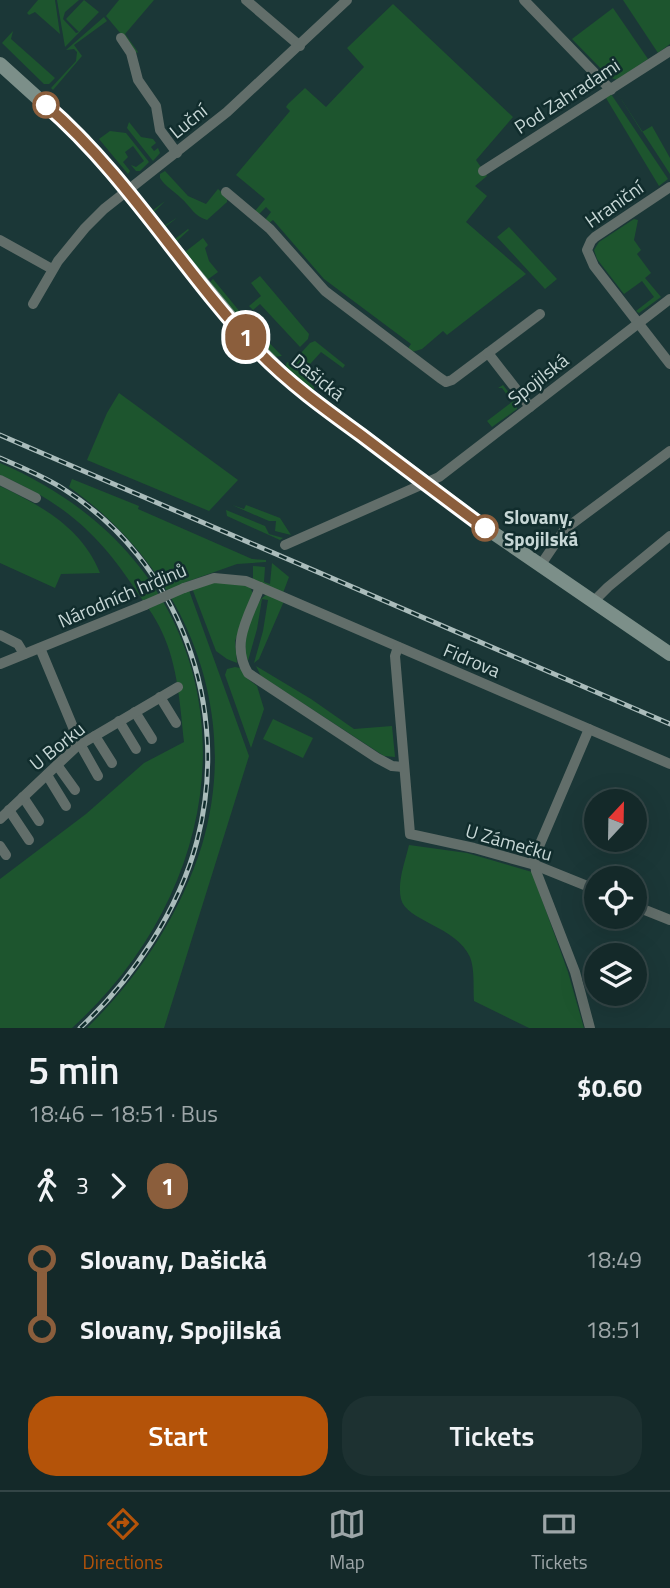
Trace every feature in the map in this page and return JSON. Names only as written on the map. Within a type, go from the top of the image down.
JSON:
[{"type":"main road","name":"Dašická","points":[[0,64],[76,133],[127,191],[228,316],[270,362],[319,404],[426,484],[540,566],[670,654]]},
{"type":"street","points":[[246,0],[300,46]]},
{"type":"street","name":"Luční","points":[[33,304],[52,269],[85,228],[243,99],[347,0]]},
{"type":"street","points":[[524,0],[611,90]]},
{"type":"street","points":[[121,38],[132,57],[138,80],[156,106],[160,130],[177,153]]},
{"type":"street","name":"Pod Zahradami","points":[[483,171],[670,51]]},
{"type":"street","name":"Hraniční","points":[[637,324],[593,266],[587,250],[595,237],[670,187]]},
{"type":"street","points":[[226,192],[270,229],[325,291],[446,382],[540,314]]},
{"type":"street","points":[[0,240],[52,269]]},
{"type":"street","name":"Spojilská","points":[[285,545],[439,477],[668,300]]},
{"type":"street","points":[[637,324],[670,364]]},
{"type":"street","points":[[488,354],[530,407]]},
{"type":"street","points":[[540,566],[565,529],[670,451]]},
{"type":"street","points":[[0,480],[36,498]]},
{"type":"street","points":[[593,602],[670,536]]},
{"type":"street","name":"Národních hrdinů","points":[[0,664],[208,579],[238,579],[261,587]]},
{"type":"street","points":[[261,587],[239,642],[240,657],[248,673],[377,758],[392,766],[403,767],[395,656],[398,647]]},
{"type":"street","name":"Fidrova","points":[[261,587],[670,764]]},
{"type":"street","points":[[0,635],[18,644],[24,654]]},
{"type":"street","points":[[40,648],[80,744],[98,776]]},
{"type":"street","name":"U Borku","points":[[0,819],[80,744],[178,687]]},
{"type":"street","points":[[160,697],[176,723]]},
{"type":"street","points":[[135,712],[152,739]]},
{"type":"street","points":[[119,721],[136,749]]},
{"type":"street","points":[[589,729],[536,852],[535,865],[575,972],[590,1028]]},
{"type":"street","points":[[95,736],[112,763]]},
{"type":"street","points":[[57,765],[75,790]]},
{"type":"street","name":"U Zámečku","points":[[403,767],[410,834],[535,865],[584,885]]},
{"type":"street","points":[[47,775],[66,806]]},
{"type":"street","points":[[23,797],[39,821]]},
{"type":"street","points":[[9,810],[29,840]]},
{"type":"street","points":[[647,911],[670,920]]},
{"type":"green space","points":[[38,0],[55,0],[60,34],[35,12],[29,15],[27,13]]},
{"type":"green space","points":[[57,0],[79,0],[65,12],[63,19],[76,33],[79,32],[66,19],[84,0],[99,12],[65,47]]},
{"type":"green space","points":[[119,0],[154,0],[125,34],[137,53],[106,16]]},
{"type":"green space","points":[[623,0],[670,0],[670,44],[658,53]]},
{"type":"green space","points":[[393,4],[513,117],[476,160],[487,176],[475,186],[487,196],[466,222],[526,274],[447,335],[443,331],[422,349],[412,352],[407,350],[411,344],[324,279],[273,220],[269,223],[265,220],[271,212],[266,207],[259,214],[255,211],[265,199],[236,175],[290,111],[286,107],[288,104],[305,88],[326,107],[364,67],[347,48]]},
{"type":"green space","points":[[613,8],[648,59],[617,80],[609,77],[572,39]]},
{"type":"green space","points":[[104,17],[107,21],[74,45],[82,56],[53,90],[51,88],[76,61],[77,52],[74,49],[66,50]]},
{"type":"green space","points":[[13,31],[11,39],[55,78],[49,84],[44,84],[2,43]]},
{"type":"green space","points":[[611,94],[668,179],[659,186],[606,98]]},
{"type":"green space","points":[[129,122],[141,137],[153,139],[156,143],[151,147],[154,151],[158,148],[160,153],[153,161],[127,128]]},
{"type":"green space","points":[[652,126],[670,158],[670,174],[642,132]]},
{"type":"green space","points":[[110,131],[126,133],[149,162],[140,171],[136,171],[131,165],[136,167],[144,161],[133,146],[125,152],[128,157],[123,162],[130,171],[128,174],[99,139]]},
{"type":"green space","points":[[165,171],[188,196],[206,204],[218,189],[227,197],[227,202],[207,220],[203,218],[162,181],[160,174]]},
{"type":"green space","points":[[154,215],[164,226],[178,217],[165,227],[175,239],[189,230],[177,241],[185,252],[203,238],[208,245],[205,248],[209,261],[218,272],[207,280]]},
{"type":"green space","points":[[634,219],[638,220],[634,240],[641,250],[637,254],[651,273],[645,278],[661,297],[639,313],[636,311],[654,297],[642,281],[624,294],[597,259],[594,250],[599,242]]},
{"type":"green space","points":[[509,227],[557,279],[545,289],[497,237]]},
{"type":"green space","points":[[260,276],[309,334],[300,347],[260,304],[253,310],[249,306],[261,296],[251,283]]},
{"type":"green space","points":[[213,279],[245,318],[282,356],[273,357],[209,283]]},
{"type":"green space","points":[[315,341],[345,365],[343,368],[321,352],[301,374],[314,387],[314,394],[285,367],[287,362],[291,364]]},
{"type":"green space","points":[[503,385],[517,403],[517,409],[492,427],[487,421],[512,402],[502,388],[498,388]]},
{"type":"green space","points":[[119,393],[238,480],[209,511],[87,460],[107,413]]},
{"type":"green space","points":[[0,463],[83,511],[144,572],[183,643],[201,721],[199,801],[176,882],[134,958],[72,1028],[0,1028],[0,879],[86,814],[144,763],[184,742],[180,700],[172,658],[162,632],[119,567],[91,534],[60,507],[0,475]]},
{"type":"green space","points":[[72,479],[139,506],[138,509],[252,559],[266,560],[237,564],[186,582],[249,756],[164,1028],[87,1028],[124,988],[156,944],[193,871],[202,845],[213,794],[215,743],[208,693],[194,645],[172,599],[144,557],[109,520],[69,487]]},
{"type":"green space","points":[[0,486],[45,510],[72,531],[83,543],[100,573],[61,574],[55,588],[0,563]]},
{"type":"green space","points":[[232,505],[244,509],[246,505],[280,518],[291,535],[275,531],[276,521],[269,521]]},
{"type":"green space","points":[[226,510],[265,526],[269,534],[283,538],[280,540],[227,516]]},
{"type":"green space","points":[[272,563],[289,577],[283,593],[253,580],[253,566],[265,567],[264,582],[270,584]]},
{"type":"green space","points":[[231,581],[250,587],[253,594],[235,641],[237,663],[216,651],[192,588],[205,583]]},
{"type":"green space","points":[[268,594],[284,601],[259,659],[254,663],[268,600],[262,599],[248,661],[246,635],[257,605],[262,598]]},
{"type":"green space","points":[[256,666],[354,729],[392,726],[395,757],[384,756],[261,676]]},
{"type":"green space","points":[[240,668],[257,686],[264,709],[251,748],[225,675],[227,669]]},
{"type":"green space","points":[[273,719],[313,738],[303,758],[263,739]]},
{"type":"green space","points":[[409,845],[467,853],[532,872],[568,972],[584,1028],[529,1028],[474,1001],[472,962],[463,947],[454,938],[412,913],[401,899],[401,879]]},
{"type":"railway","points":[[0,435],[670,724]]},
{"type":"railway","points":[[0,458],[62,488],[103,519],[138,555],[166,597],[187,642],[201,690],[207,740],[206,791],[197,841],[189,867],[166,918],[135,966],[80,1028]]},
{"type":"bus line","name":"1","points":[[46,105],[84,140],[228,316],[276,368],[326,409],[485,528]]},
{"type":"place","name":"Slovany, Spojilská","points":[[485,528]]}]
